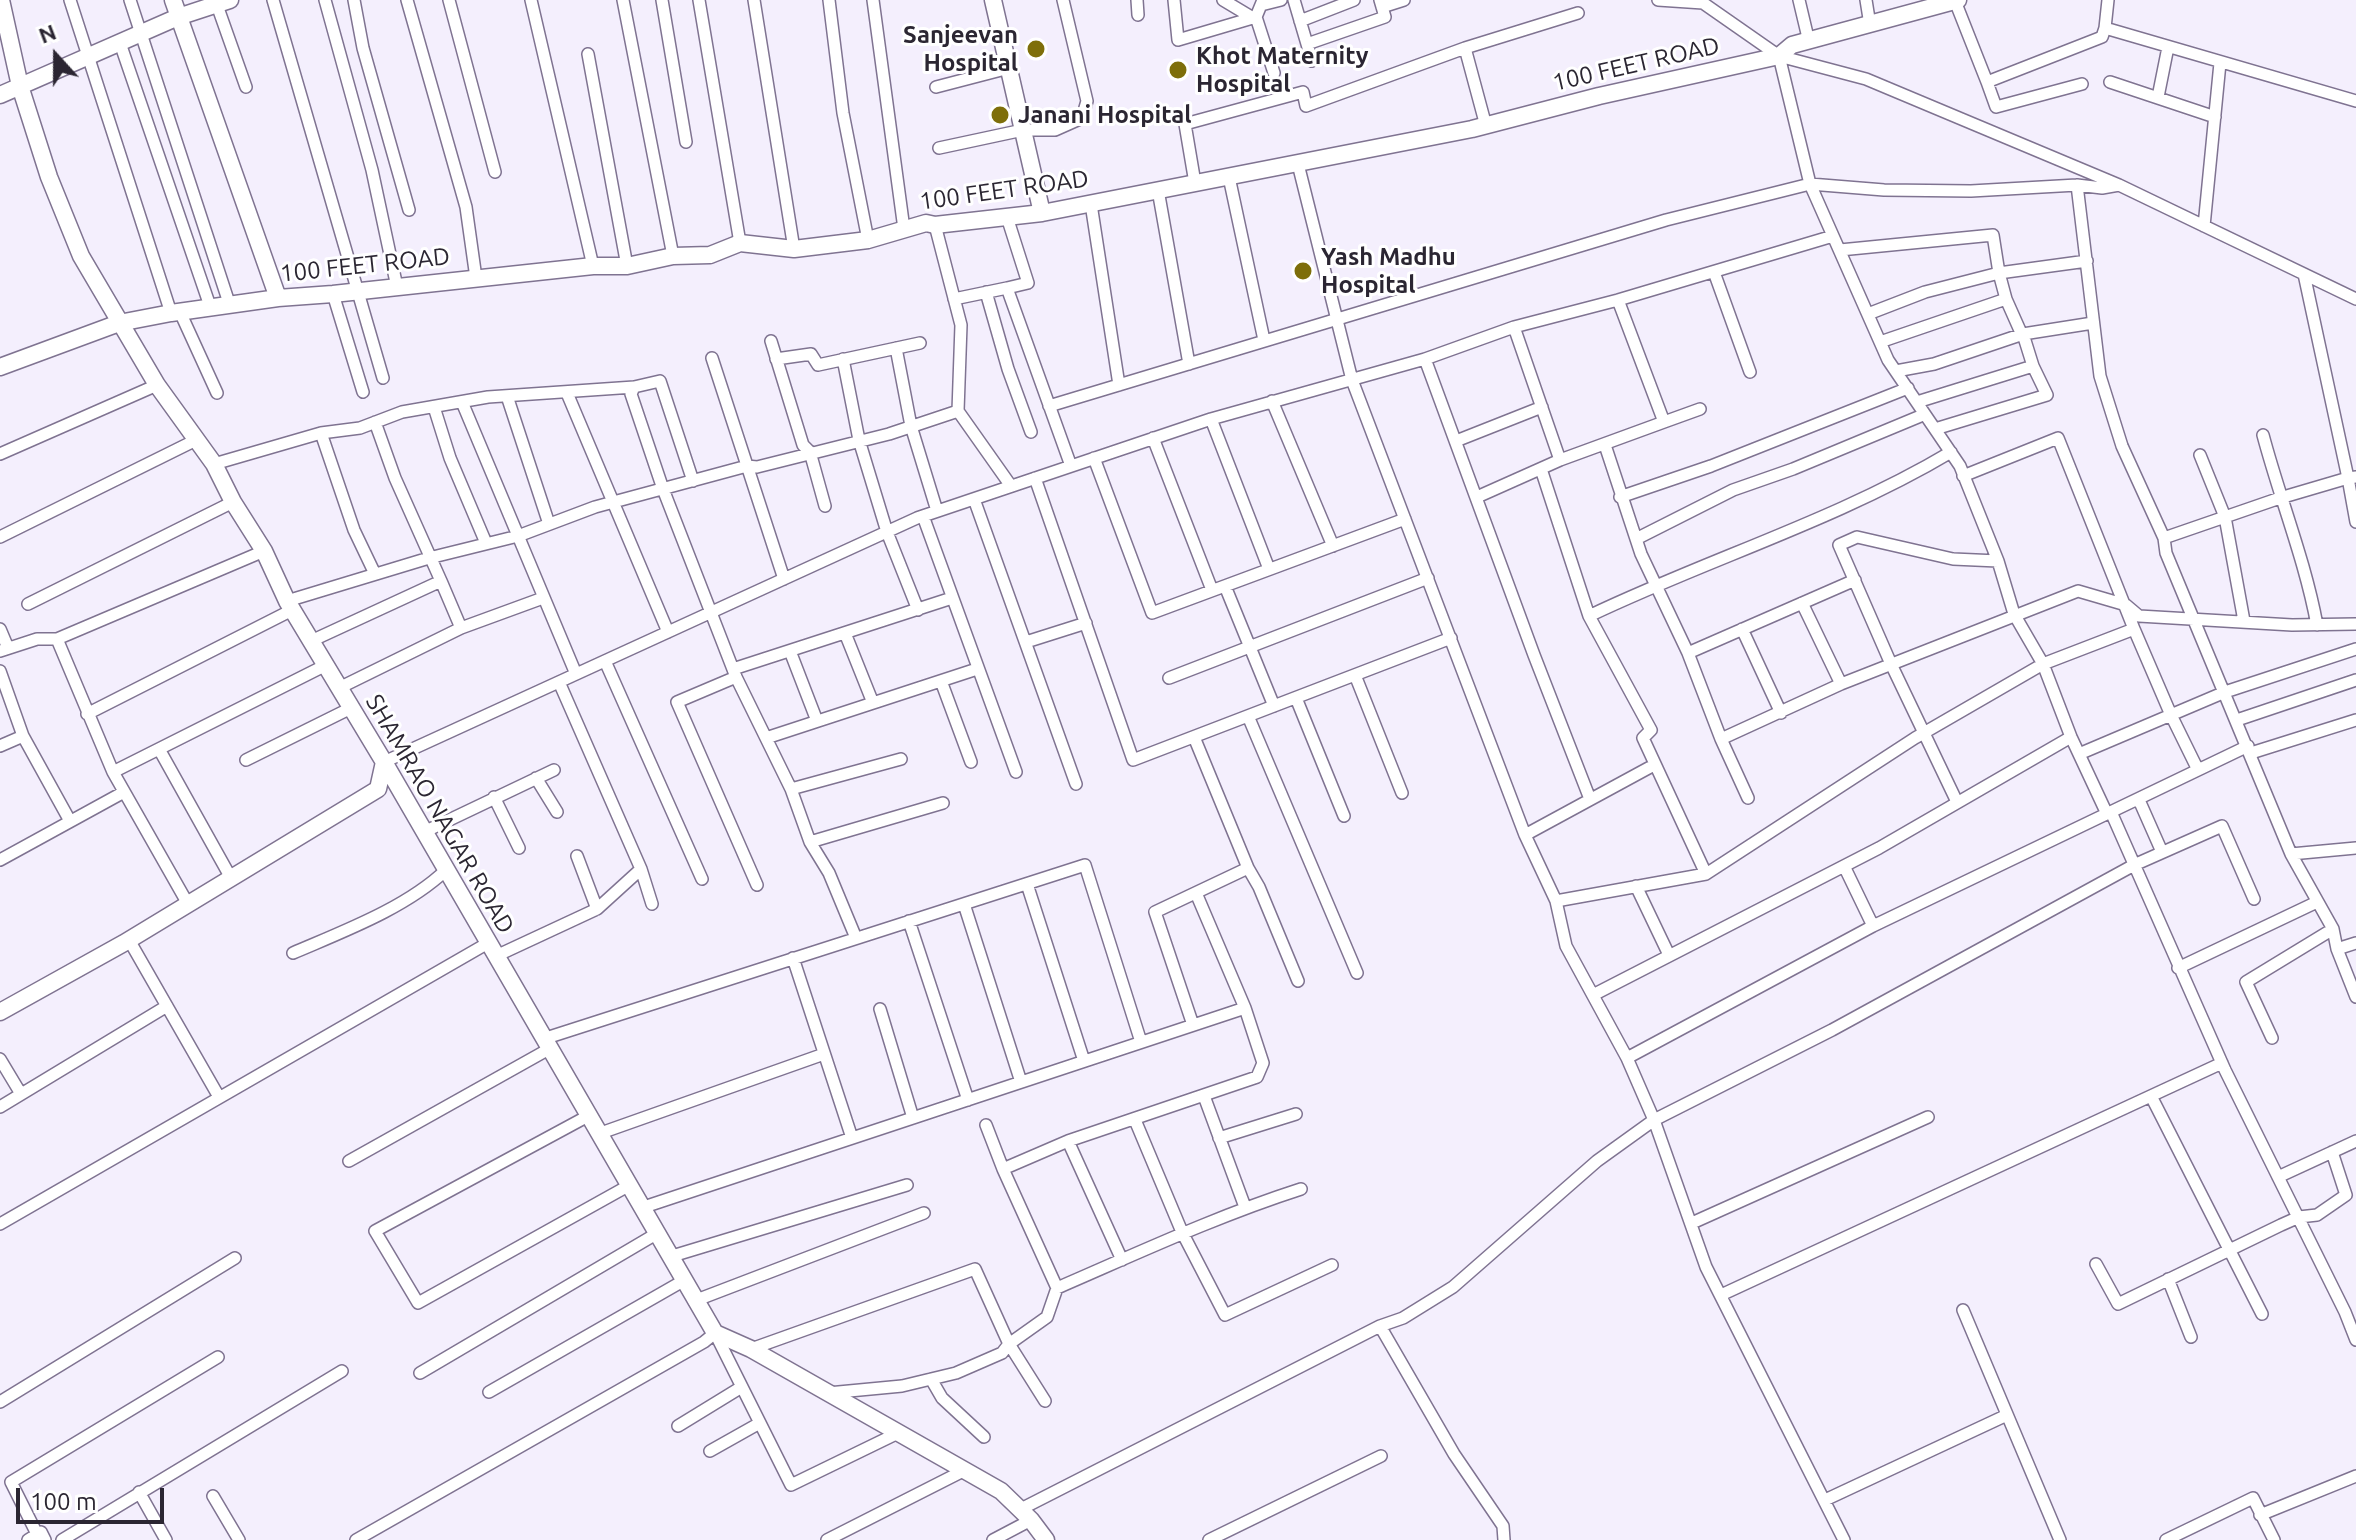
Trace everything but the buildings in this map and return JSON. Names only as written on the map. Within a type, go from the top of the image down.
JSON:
[{"type":"main road","name":"SHAMRAO NAGAR ROAD","points":[[1,0],[20,86],[49,177],[81,256],[157,385],[214,464],[233,502],[264,551],[290,606],[384,762],[715,1333]]},
{"type":"main road","points":[[173,0],[278,298]]},
{"type":"main road","points":[[993,0],[1042,213]]},
{"type":"main road","name":"100 FEET ROAD","points":[[0,367],[119,323],[175,313],[278,298],[593,266],[627,266],[673,256],[710,255],[740,243],[794,249],[868,240],[926,223],[935,225],[1042,213],[1091,204],[1486,126],[1599,96],[1779,56],[1792,45],[1957,0]]},
{"type":"main road","points":[[0,95],[178,17],[224,2]]},
{"type":"main road","points":[[0,1012],[129,940],[378,789],[384,762]]},
{"type":"main road","points":[[715,1333],[751,1349],[1001,1491],[1026,1514],[1046,1540]]},
{"type":"street","points":[[70,0],[175,313],[217,393]]},
{"type":"street","points":[[130,0],[230,306]]},
{"type":"street","points":[[273,0],[383,378]]},
{"type":"street","points":[[325,0],[372,170],[397,287]]},
{"type":"street","points":[[354,0],[363,48],[409,210]]},
{"type":"street","points":[[407,0],[466,207],[476,278]]},
{"type":"street","points":[[449,0],[495,172]]},
{"type":"street","points":[[531,0],[593,266]]},
{"type":"street","points":[[623,0],[673,256]]},
{"type":"street","points":[[662,0],[686,142]]},
{"type":"street","points":[[699,0],[740,243]]},
{"type":"street","points":[[754,0],[794,249]]},
{"type":"street","points":[[829,0],[843,113],[868,240]]},
{"type":"street","points":[[873,0],[904,229]]},
{"type":"street","points":[[939,148],[1023,130],[1055,130],[1082,118],[1087,101],[1063,0]]},
{"type":"street","points":[[1137,0],[1138,15]]},
{"type":"street","points":[[1174,0],[1178,40],[1254,18],[1262,2],[1281,0]]},
{"type":"street","points":[[1223,0],[1254,18],[1274,73]]},
{"type":"street","points":[[1294,0],[1312,61]]},
{"type":"street","points":[[1300,21],[1354,0]]},
{"type":"street","points":[[1307,44],[1385,17],[1381,4],[1404,0]]},
{"type":"street","points":[[1658,0],[1703,2],[1779,56],[1866,79],[2119,185],[2356,299]]},
{"type":"street","points":[[1799,0],[1809,42]]},
{"type":"street","points":[[1866,0],[1870,25]]},
{"type":"street","points":[[1957,0],[1996,107],[2082,84]]},
{"type":"street","points":[[1987,82],[2102,37],[2108,0]]},
{"type":"street","points":[[224,2],[246,87]]},
{"type":"street","points":[[1195,183],[1185,124],[1303,92],[1306,106],[1465,48],[1578,13]]},
{"type":"street","points":[[2105,28],[2356,101]]},
{"type":"street","points":[[120,43],[211,309]]},
{"type":"street","points":[[2158,97],[2168,47]]},
{"type":"street","points":[[1465,48],[1486,126]]},
{"type":"street","points":[[588,54],[627,266]]},
{"type":"street","points":[[1779,56],[1810,184],[1880,342],[1923,415],[1951,452],[1963,476],[1998,561],[2014,614],[2043,664],[2071,737],[2134,865],[2222,1063],[2356,1340]]},
{"type":"street","points":[[2204,226],[2220,63]]},
{"type":"street","points":[[936,87],[1009,68]]},
{"type":"street","points":[[2110,82],[2215,117]]},
{"type":"street","points":[[1298,164],[1352,380],[1525,835],[1556,901],[1566,946],[1627,1058],[1654,1120],[1706,1267],[1844,1540]]},
{"type":"street","points":[[1229,177],[1264,340]]},
{"type":"street","points":[[1049,406],[1666,220],[1810,184],[1884,190],[1971,191],[2119,185]]},
{"type":"street","points":[[2077,185],[2100,376],[2122,446],[2164,538],[2166,553],[2291,854],[2333,929],[2337,949],[2356,997]]},
{"type":"street","points":[[1158,190],[1189,364]]},
{"type":"street","points":[[1091,204],[1119,385]]},
{"type":"street","points":[[954,299],[1028,283],[1007,217]]},
{"type":"street","points":[[935,225],[961,325],[958,411],[1011,486]]},
{"type":"street","points":[[1840,250],[1993,235],[2006,299],[2047,395],[1935,429]]},
{"type":"street","points":[[384,762],[923,516],[1211,419],[1425,359],[1514,327],[1618,300],[1833,236]]},
{"type":"street","points":[[1868,314],[1925,292],[1999,273],[2087,261]]},
{"type":"street","points":[[1714,272],[1750,372]]},
{"type":"street","points":[[2304,274],[2352,478],[2356,522]]},
{"type":"street","points":[[1007,288],[1071,466]]},
{"type":"street","points":[[986,292],[1008,369],[1031,432]]},
{"type":"street","points":[[333,294],[363,392]]},
{"type":"street","points":[[1880,342],[2006,299]]},
{"type":"street","points":[[1618,300],[1664,422]]},
{"type":"street","points":[[1896,371],[1934,364],[2023,335],[2093,323]]},
{"type":"street","points":[[1514,327],[1560,460]]},
{"type":"street","points":[[771,341],[803,445],[810,452],[825,506]]},
{"type":"street","points":[[776,359],[811,354],[818,365],[920,343]]},
{"type":"street","points":[[896,348],[911,426],[937,511]]},
{"type":"street","points":[[712,358],[784,579]]},
{"type":"street","points":[[843,359],[859,440],[887,532],[918,610]]},
{"type":"street","points":[[1425,359],[1590,799]]},
{"type":"street","points":[[1917,402],[2033,366]]},
{"type":"street","points":[[214,464],[321,433],[360,428],[402,412],[507,396],[634,387],[660,381],[693,481]]},
{"type":"street","points":[[0,454],[157,385]]},
{"type":"street","points":[[634,387],[631,394],[663,489],[735,673],[791,789],[810,842],[829,873],[856,938]]},
{"type":"street","points":[[1620,497],[1711,466],[1908,388]]},
{"type":"street","points":[[567,393],[668,632]]},
{"type":"street","points":[[507,396],[549,524]]},
{"type":"street","points":[[1272,401],[1333,546]]},
{"type":"street","points":[[462,402],[576,674]]},
{"type":"street","points":[[434,407],[450,458],[486,543]]},
{"type":"street","points":[[1456,441],[1542,407]]},
{"type":"street","points":[[1477,497],[1560,460],[1700,409]]},
{"type":"street","points":[[87,714],[290,606],[375,574],[518,536],[612,502],[747,466],[757,467],[958,411]]},
{"type":"street","points":[[1636,539],[1733,490],[1793,469],[1923,415]]},
{"type":"street","points":[[1211,419],[1269,569]]},
{"type":"street","points":[[375,422],[395,478],[461,628]]},
{"type":"street","points":[[321,433],[354,530],[375,574]]},
{"type":"street","points":[[2263,435],[2280,498],[2309,581],[2317,625]]},
{"type":"street","points":[[1153,438],[1212,590]]},
{"type":"street","points":[[1963,476],[2058,438],[2134,629],[2198,770]]},
{"type":"street","points":[[0,537],[198,439]]},
{"type":"street","points":[[1605,445],[1620,497],[1654,585],[1688,653],[1748,798]]},
{"type":"street","points":[[1589,616],[1654,585],[1908,478],[1951,452]]},
{"type":"street","points":[[2200,455],[2225,517],[2244,621]]},
{"type":"street","points":[[1094,458],[1152,613],[1405,519]]},
{"type":"street","points":[[1541,469],[1589,616],[1651,730],[1643,738],[1706,874]]},
{"type":"street","points":[[1035,478],[1133,760],[1451,638]]},
{"type":"street","points":[[2164,538],[2280,498],[2352,478]]},
{"type":"street","points":[[974,499],[1076,784]]},
{"type":"street","points":[[28,604],[233,502]]},
{"type":"street","points":[[923,516],[1016,772]]},
{"type":"street","points":[[1957,802],[1839,545],[1857,537],[1953,559],[1998,561]]},
{"type":"street","points":[[0,629],[4,650],[37,639],[57,639],[264,551]]},
{"type":"street","points":[[1169,678],[1428,578]]},
{"type":"street","points":[[1688,653],[1855,580]]},
{"type":"street","points":[[311,641],[441,581]]},
{"type":"street","points":[[1225,586],[1274,706]]},
{"type":"street","points":[[1721,739],[1841,684],[2078,591],[2126,605],[2139,616],[2317,625],[2356,624]]},
{"type":"street","points":[[339,688],[461,628],[543,598]]},
{"type":"street","points":[[757,885],[677,702],[735,673],[790,651],[952,598]]},
{"type":"street","points":[[1802,603],[1841,684]]},
{"type":"street","points":[[1026,642],[1086,623]]},
{"type":"street","points":[[1742,629],[1781,713]]},
{"type":"street","points":[[1556,901],[1706,874],[1925,732],[2043,664],[2134,629]]},
{"type":"street","points":[[845,633],[873,703]]},
{"type":"street","points":[[57,639],[113,772],[188,904]]},
{"type":"street","points":[[2079,754],[2225,692],[2356,649]]},
{"type":"street","points":[[790,651],[817,721]]},
{"type":"street","points":[[605,661],[702,879]]},
{"type":"street","points":[[113,772],[326,665]]},
{"type":"street","points":[[766,738],[977,669]]},
{"type":"street","points":[[0,671],[23,736],[70,821]]},
{"type":"street","points":[[1355,675],[1402,793]]},
{"type":"street","points":[[2237,720],[2356,680]]},
{"type":"street","points":[[941,681],[971,762]]},
{"type":"street","points":[[559,682],[641,869],[652,904]]},
{"type":"street","points":[[1296,698],[1344,816]]},
{"type":"street","points":[[246,760],[351,708]]},
{"type":"street","points":[[1248,716],[1357,973]]},
{"type":"street","points":[[1627,1058],[1873,926],[2198,770],[2249,750],[2356,720]]},
{"type":"street","points":[[0,746],[23,736]]},
{"type":"street","points":[[1194,737],[1298,981]]},
{"type":"street","points":[[1593,995],[1844,866],[2071,737]]},
{"type":"street","points":[[159,749],[231,878]]},
{"type":"street","points":[[791,789],[901,759]]},
{"type":"street","points":[[1525,835],[1654,765]]},
{"type":"street","points":[[424,832],[554,770]]},
{"type":"street","points":[[536,778],[557,812]]},
{"type":"street","points":[[0,860],[124,792]]},
{"type":"street","points":[[494,797],[519,848]]},
{"type":"street","points":[[2139,800],[2162,852]]},
{"type":"street","points":[[810,842],[943,803]]},
{"type":"street","points":[[993,1540],[1026,1514],[1380,1326],[1403,1318],[1453,1287],[1597,1161],[1654,1120],[1832,1030],[2134,865],[2222,826],[2254,899]]},
{"type":"street","points":[[2291,854],[2356,848]]},
{"type":"street","points":[[577,856],[597,909]]},
{"type":"street","points":[[349,1161],[546,1044],[793,958],[1085,865],[1141,1042]]},
{"type":"street","points":[[1844,866],[1873,926]]},
{"type":"street","points":[[1193,1025],[1155,912],[1248,868]]},
{"type":"street","points":[[0,1224],[219,1097],[492,950],[597,909],[641,869]]},
{"type":"street","points":[[293,953],[367,921],[435,881],[446,870]]},
{"type":"street","points":[[1027,884],[1084,1061]]},
{"type":"street","points":[[1636,886],[1669,955]]},
{"type":"street","points":[[1003,1169],[1068,1141],[1257,1077],[1263,1063],[1245,1008],[1196,893]]},
{"type":"street","points":[[2178,968],[2317,902]]},
{"type":"street","points":[[964,904],[1021,1082]]},
{"type":"street","points":[[909,921],[968,1100]]},
{"type":"street","points":[[2272,1038],[2246,982],[2333,929]]},
{"type":"street","points":[[129,940],[219,1097]]},
{"type":"street","points":[[2337,949],[2356,943]]},
{"type":"street","points":[[793,958],[852,1138]]},
{"type":"street","points":[[0,1107],[167,1006]]},
{"type":"street","points":[[641,1208],[1245,1008]]},
{"type":"street","points":[[880,1009],[913,1118]]},
{"type":"street","points":[[598,1134],[824,1054]]},
{"type":"street","points":[[0,1059],[21,1094]]},
{"type":"street","points":[[1721,1295],[2222,1063]]},
{"type":"street","points":[[1204,1096],[1245,1207]]},
{"type":"street","points":[[2151,1096],[2262,1314]]},
{"type":"street","points":[[1219,1138],[1296,1114]]},
{"type":"street","points":[[588,1116],[375,1231],[418,1303],[628,1186]]},
{"type":"street","points":[[1692,1223],[1928,1117]]},
{"type":"street","points":[[1135,1120],[1182,1232],[1225,1315],[1332,1265]]},
{"type":"street","points":[[828,1393],[902,1386],[956,1373],[1002,1353],[1009,1344],[1047,1317],[1057,1288],[986,1125]]},
{"type":"street","points":[[1068,1141],[1122,1260]]},
{"type":"street","points":[[2278,1177],[2356,1141]]},
{"type":"street","points":[[2096,1264],[2118,1304],[2299,1217],[2317,1215],[2346,1195],[2332,1152]]},
{"type":"street","points":[[669,1257],[907,1185]]},
{"type":"street","points":[[1057,1288],[1182,1232],[1301,1189]]},
{"type":"street","points":[[694,1301],[924,1213]]},
{"type":"street","points":[[420,1373],[656,1234]]},
{"type":"street","points":[[0,1402],[235,1258]]},
{"type":"street","points":[[751,1349],[975,1269],[1009,1344],[1045,1401]]},
{"type":"street","points":[[2168,1279],[2191,1337]]},
{"type":"street","points":[[489,1392],[683,1281]]},
{"type":"street","points":[[1963,1310],[2060,1540]]},
{"type":"street","points":[[1380,1326],[1454,1454],[1503,1526],[1504,1540]]},
{"type":"street","points":[[356,1540],[499,1461],[715,1333],[791,1485],[898,1433]]},
{"type":"street","points":[[37,1538],[11,1482],[218,1357]]},
{"type":"street","points":[[62,1540],[342,1371]]},
{"type":"street","points":[[931,1379],[942,1398],[984,1437]]},
{"type":"street","points":[[678,1426],[740,1388]]},
{"type":"street","points":[[1825,1500],[2007,1415]]},
{"type":"street","points":[[710,1451],[758,1424]]},
{"type":"street","points":[[1209,1540],[1381,1456]]},
{"type":"street","points":[[827,1540],[965,1470]]},
{"type":"street","points":[[2260,1515],[2356,1476]]},
{"type":"street","points":[[140,1492],[166,1540]]},
{"type":"street","points":[[213,1496],[239,1540]]},
{"type":"street","points":[[2166,1540],[2253,1498],[2274,1540]]},
{"type":"place","name":"Sanjeevan Hospital","points":[[1036,49]]},
{"type":"place","name":"Khot Maternity Hospital","points":[[1178,70]]},
{"type":"place","name":"Janani Hospital","points":[[1000,115]]},
{"type":"place","name":"Yash Madhu Hospital","points":[[1303,271]]}]
